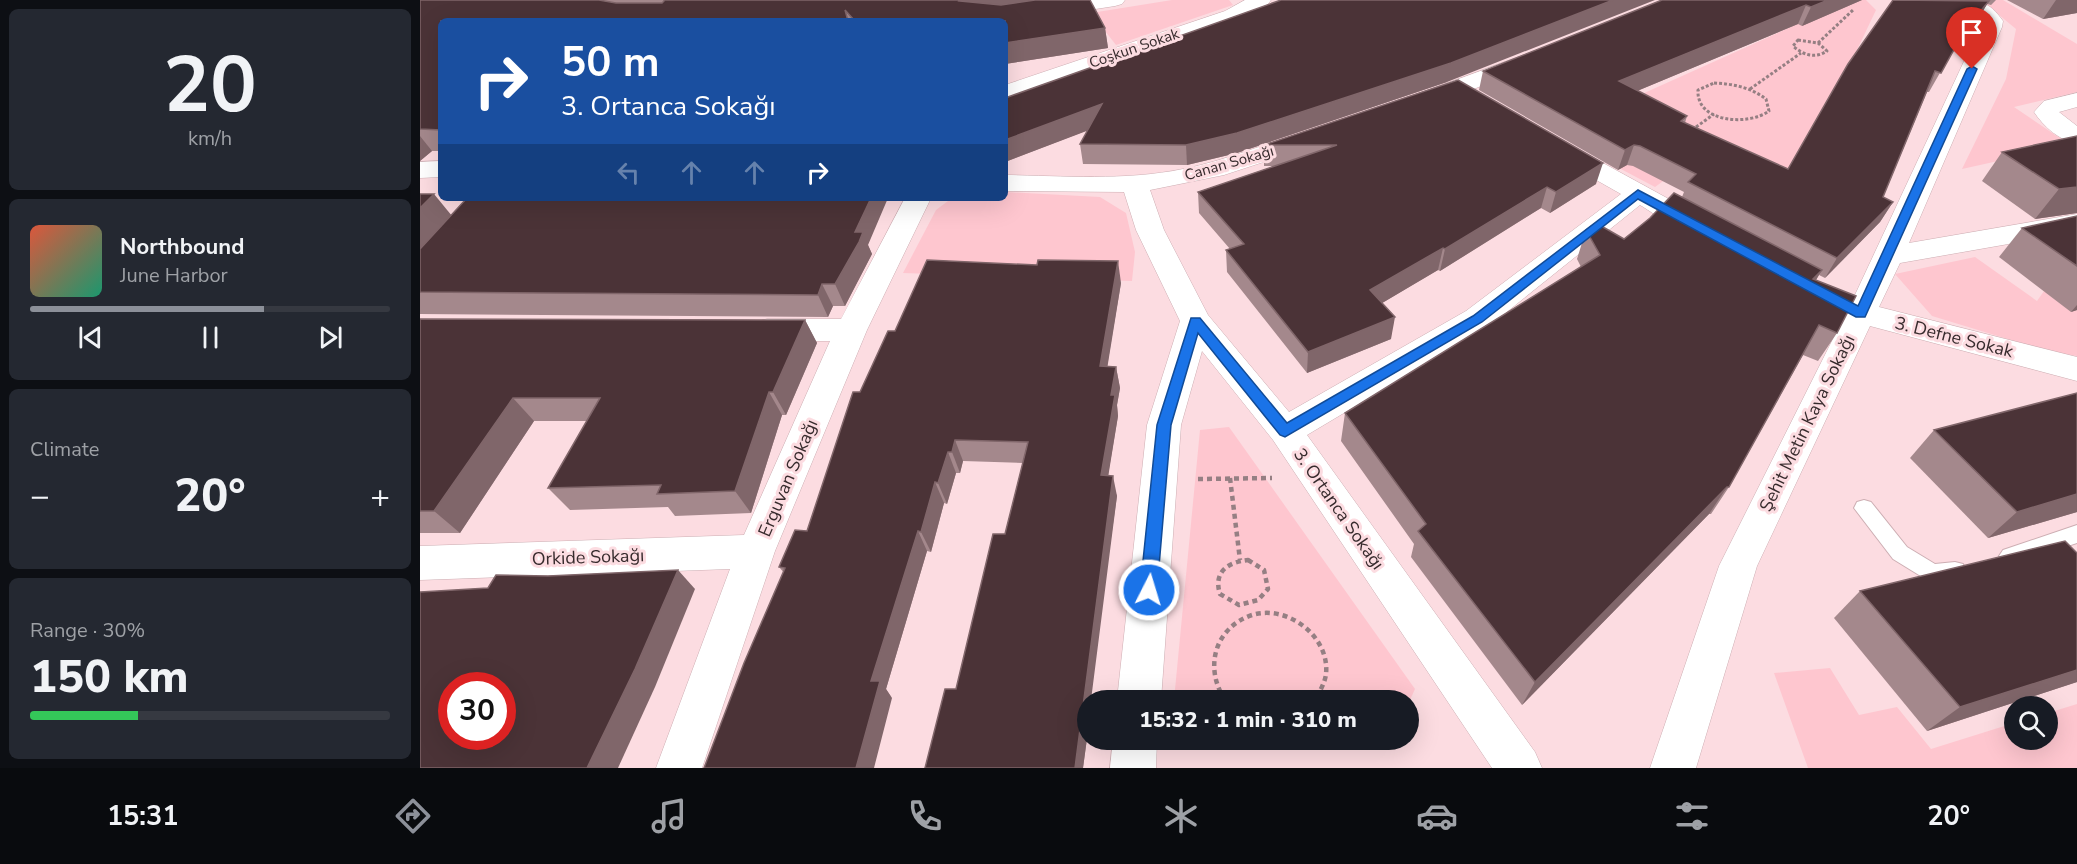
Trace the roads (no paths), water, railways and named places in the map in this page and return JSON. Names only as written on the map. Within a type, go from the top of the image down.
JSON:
[{"type":"street","points":[[987,18],[1025,7],[1115,0]]},
{"type":"street","name":"Coşkun Sokak","points":[[1008,92],[1232,15],[1261,0]]},
{"type":"street","name":"Şehit Metin Kaya Sokağı","points":[[1673,768],[1738,566],[1861,314],[1990,27],[1992,21],[1987,14],[1964,0]]},
{"type":"street","points":[[1401,108],[1541,55]]},
{"type":"street","points":[[1456,88],[1486,106]]},
{"type":"street","points":[[2077,100],[2052,106],[2046,112],[2054,122],[2077,137]]},
{"type":"street","name":"Canan Sokağı","points":[[1008,183],[1134,183],[1182,177],[1247,160],[1324,134]]},
{"type":"street","points":[[1537,136],[1719,237]]},
{"type":"street","points":[[420,170],[438,169]]},
{"type":"street","name":"3. Ortanca Sokağı","points":[[1134,183],[1150,230],[1195,321],[1285,431],[1519,768]]},
{"type":"street","points":[[1285,431],[1477,319],[1638,194]]},
{"type":"street","name":"Erguvan Sokağı","points":[[679,768],[756,551],[852,330],[916,201]]},
{"type":"street","points":[[1888,256],[2077,223]]},
{"type":"street","name":"3. Defne Sokak","points":[[1820,292],[1861,314],[2077,369]]},
{"type":"street","points":[[1140,690],[1164,425],[1195,321]]},
{"type":"street","points":[[744,330],[852,330]]},
{"type":"street","name":"Orkide Sokağı","points":[[420,563],[756,551]]},
{"type":"street","points":[[1132,768],[1134,750]]},
{"type":"lane","points":[[1864,508],[1900,553],[1932,574],[1983,564],[2077,534]]}]
